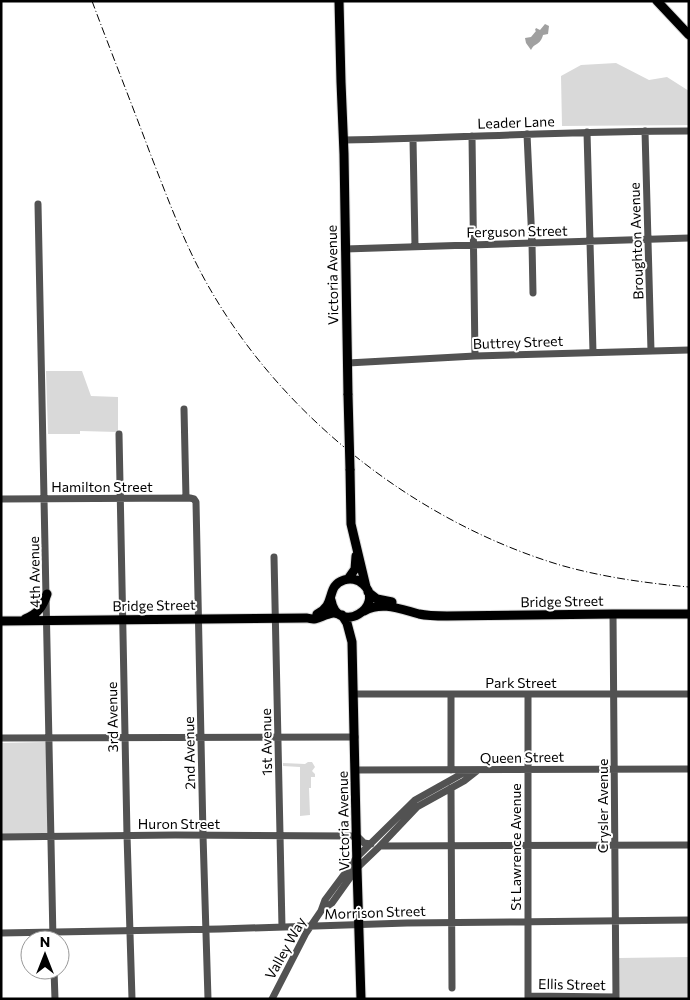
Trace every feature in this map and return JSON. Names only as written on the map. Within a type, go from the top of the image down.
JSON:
[{"type":"main road","name":"Victoria Avenue","points":[[339,1],[340,82],[344,140],[351,524],[367,590]]},
{"type":"main road","points":[[657,1],[689,35]]},
{"type":"main road","name":"Victoria Avenue","points":[[348,579],[355,569],[356,548]]},
{"type":"main road","points":[[307,618],[322,612],[330,600],[333,588],[337,583],[348,579],[358,581],[367,590],[369,602],[362,613],[351,617],[340,614],[333,607],[330,600]]},
{"type":"main road","name":"Bridge Street","points":[[367,590],[377,599],[398,604],[407,610]]},
{"type":"main road","points":[[20,620],[38,612],[44,604],[46,594]]},
{"type":"main road","name":"Bridge Street","points":[[362,613],[367,609],[380,606],[431,616],[689,614]]},
{"type":"main road","name":"Victoria Avenue","points":[[352,642],[355,623],[362,613]]},
{"type":"main road","name":"Bridge Street","points":[[1,621],[316,619],[329,614],[340,614]]},
{"type":"main road","name":"Victoria Avenue","points":[[340,614],[347,623],[352,642],[361,999]]},
{"type":"street","name":"Broughton Avenue","points":[[645,131],[651,351]]},
{"type":"street","name":"Leader Lane","points":[[344,140],[587,132],[689,131]]},
{"type":"street","points":[[587,132],[593,352]]},
{"type":"street","points":[[527,134],[533,293]]},
{"type":"street","points":[[472,136],[475,356]]},
{"type":"street","points":[[412,139],[415,246]]},
{"type":"street","name":"4th Avenue","points":[[38,204],[53,930]]},
{"type":"street","name":"Ferguson Street","points":[[345,249],[689,238]]},
{"type":"street","name":"Buttrey Street","points":[[348,363],[475,356],[689,350]]},
{"type":"street","points":[[184,409],[186,498]]},
{"type":"street","name":"3rd Avenue","points":[[119,434],[132,999]]},
{"type":"street","name":"Hamilton Street","points":[[1,499],[186,498]]},
{"type":"street","name":"2nd Avenue","points":[[186,498],[194,499],[197,507],[208,999]]},
{"type":"street","name":"1st Avenue","points":[[274,557],[282,927]]},
{"type":"street","name":"Crysler Avenue","points":[[613,614],[616,998]]},
{"type":"street","name":"Park Street","points":[[354,694],[689,694]]},
{"type":"street","points":[[451,694],[451,770]]},
{"type":"street","name":"St Lawrence Avenue","points":[[528,694],[528,997]]},
{"type":"street","points":[[1,738],[355,736]]},
{"type":"street","name":"Queen Street","points":[[355,770],[689,769]]},
{"type":"street","name":"Valley Way","points":[[272,999],[310,926],[321,911],[325,900],[358,857],[415,800],[468,770]]},
{"type":"street","name":"Valley Way","points":[[321,911],[332,903],[357,868],[417,808],[464,781],[478,770]]},
{"type":"street","points":[[451,788],[452,988]]},
{"type":"street","name":"Huron Street","points":[[1,837],[127,835],[357,836]]},
{"type":"street","points":[[357,836],[364,842],[371,844]]},
{"type":"street","points":[[380,846],[689,845]]},
{"type":"street","name":"Morrison Street","points":[[70,932],[452,922],[689,920]]},
{"type":"street","name":"Morrison Street","points":[[1,933],[20,933]]},
{"type":"street","points":[[54,980],[55,999]]},
{"type":"street","name":"Ellis Street","points":[[528,997],[616,998]]},
{"type":"shaded area","points":[[545,24],[549,26],[548,34],[543,35],[531,50],[525,38],[531,37],[536,28],[540,30]]},
{"type":"shaded area","points":[[616,63],[649,80],[667,77],[689,91],[689,125],[562,126],[561,76],[581,65]]},
{"type":"shaded area","points":[[46,371],[82,371],[91,396],[118,397],[118,432],[80,431],[80,434],[48,434]]},
{"type":"shaded area","points":[[46,742],[48,835],[1,835],[1,743]]},
{"type":"shaded area","points":[[312,762],[315,767],[312,771],[315,777],[311,777],[311,788],[309,788],[310,815],[300,816],[300,767],[283,766],[283,763],[305,764]]},
{"type":"shaded area","points":[[689,957],[689,999],[619,999],[619,958]]},
{"type":"railway","points":[[92,1],[170,205],[201,273],[240,336],[276,380],[316,422],[359,459],[406,493],[455,522],[507,546],[560,565],[592,573],[689,587]]}]
